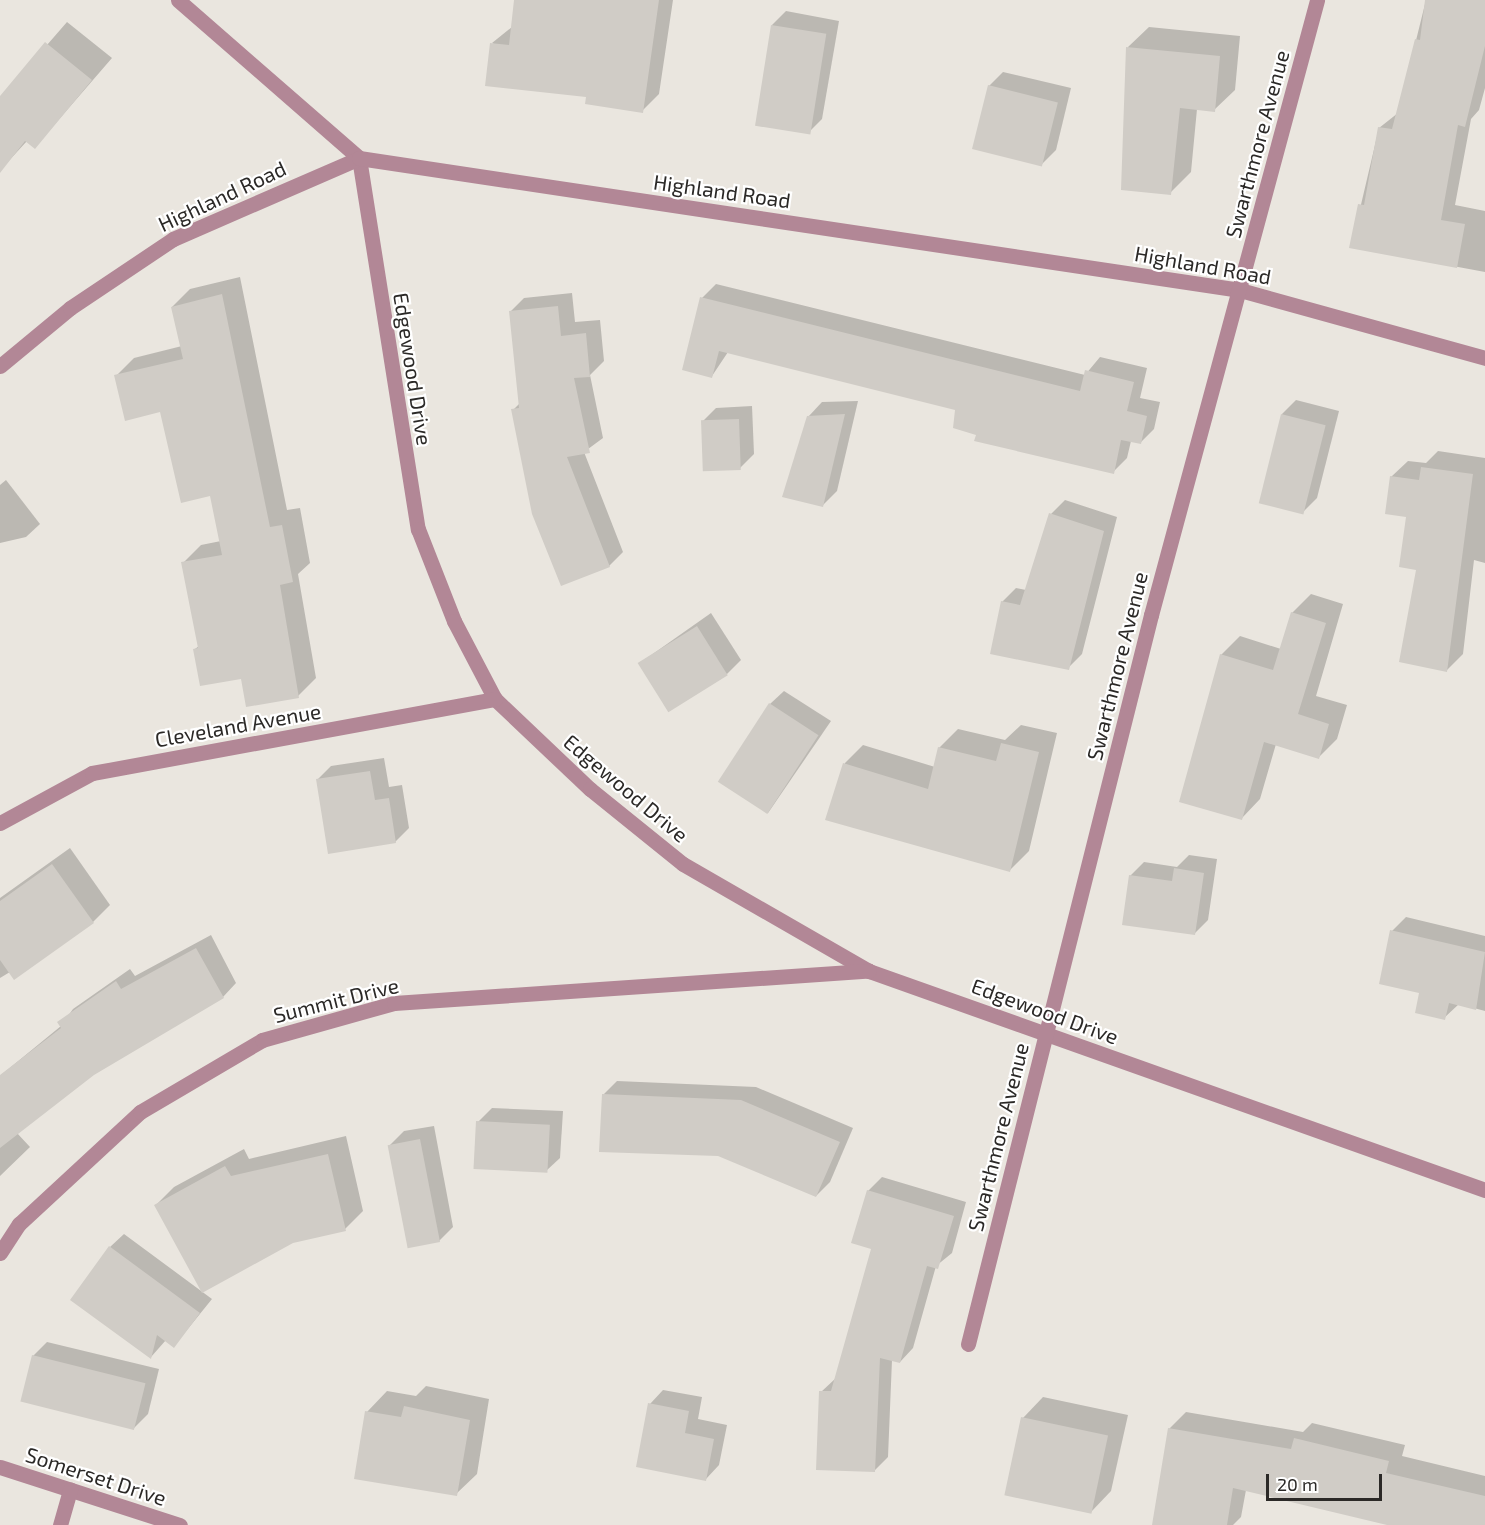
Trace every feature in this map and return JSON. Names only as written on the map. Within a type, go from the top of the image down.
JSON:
[{"type":"street","points":[[178,0],[359,158]]},
{"type":"street","name":"Swarthmore Avenue","points":[[968,1344],[1150,615],[1317,0]]},
{"type":"street","name":"Highland Road","points":[[0,366],[70,309],[173,238],[359,158],[1240,290],[1485,358]]},
{"type":"street","name":"Edgewood Drive","points":[[359,158],[418,529],[454,621],[495,699],[590,789],[683,864],[869,971],[1485,1190]]},
{"type":"street","name":"Cleveland Avenue","points":[[0,823],[92,773],[495,699]]},
{"type":"street","name":"Summit Drive","points":[[0,1253],[18,1224],[140,1112],[262,1040],[394,1003],[869,971]]},
{"type":"street","name":"Somerset Drive","points":[[0,1467],[180,1525]]},
{"type":"street","points":[[60,1525],[70,1489]]},
{"type":"building","points":[[514,0],[659,0],[643,113],[585,104],[586,97],[485,86],[490,43],[509,45]]},
{"type":"building","points":[[1425,0],[1485,0],[1485,46],[1465,127],[1458,125],[1441,220],[1465,224],[1457,268],[1349,248],[1358,204],[1364,205],[1378,127],[1392,129],[1415,39],[1420,40]]},
{"type":"building","points":[[771,25],[826,34],[810,135],[755,126]]},
{"type":"building","points":[[45,42],[92,80],[35,149],[25,141],[0,173],[0,96]]},
{"type":"building","points":[[1126,47],[1220,56],[1215,112],[1180,108],[1171,195],[1121,190]]},
{"type":"building","points":[[988,85],[1058,102],[1042,166],[972,149]]},
{"type":"building","points":[[222,294],[270,527],[282,525],[293,582],[280,585],[299,698],[246,707],[241,679],[200,686],[193,649],[198,648],[181,562],[222,555],[210,496],[181,503],[160,412],[125,421],[114,375],[183,359],[171,307]]},
{"type":"building","points":[[700,297],[1080,391],[1085,370],[1134,382],[1127,411],[1147,416],[1141,444],[1121,440],[1114,474],[974,441],[976,435],[953,428],[955,410],[719,351],[712,378],[682,370]]},
{"type":"building","points":[[558,306],[561,336],[586,333],[590,377],[574,378],[590,453],[567,457],[610,567],[561,586],[532,514],[511,409],[519,408],[509,311]]},
{"type":"building","points":[[845,414],[823,507],[782,497],[807,416]]},
{"type":"building","points":[[1281,414],[1326,425],[1303,514],[1259,503]]},
{"type":"building","points":[[739,419],[741,470],[703,471],[701,420]]},
{"type":"building","points":[[1421,467],[1473,474],[1447,672],[1399,662],[1416,570],[1399,567],[1406,517],[1385,514],[1390,476],[1419,480]]},
{"type":"building","points":[[1049,513],[1104,531],[1069,670],[990,654],[1001,601],[1020,605]]},
{"type":"building","points":[[1291,612],[1326,623],[1298,714],[1329,724],[1319,759],[1264,742],[1242,820],[1179,802],[1220,654],[1273,670]]},
{"type":"building","points":[[697,626],[728,675],[668,712],[638,663]]},
{"type":"building","points":[[769,703],[818,735],[767,814],[718,782]]},
{"type":"building","points":[[1001,743],[1039,752],[1010,872],[825,820],[843,763],[928,789],[938,747],[996,761]]},
{"type":"building","points":[[370,771],[375,800],[389,798],[396,843],[328,854],[316,779]]},
{"type":"building","points":[[52,864],[94,923],[14,980],[0,960],[0,901]]},
{"type":"building","points":[[1174,868],[1204,873],[1195,935],[1122,925],[1129,875],[1172,881]]},
{"type":"building","points":[[1390,930],[1485,952],[1476,1010],[1449,1003],[1445,1020],[1415,1013],[1419,993],[1379,984]]},
{"type":"building","points":[[196,948],[224,998],[94,1075],[0,1148],[0,1075],[61,1028],[57,1022],[116,981],[121,989]]},
{"type":"building","points":[[602,1094],[741,1100],[840,1142],[816,1197],[718,1156],[599,1152]]},
{"type":"building","points":[[476,1121],[550,1125],[547,1173],[473,1169]]},
{"type":"building","points":[[420,1139],[440,1242],[408,1248],[388,1145]]},
{"type":"building","points":[[328,1154],[346,1231],[293,1243],[202,1293],[154,1205],[225,1166],[231,1176]]},
{"type":"building","points":[[867,1190],[954,1216],[938,1269],[927,1266],[900,1363],[880,1358],[875,1472],[816,1470],[819,1391],[831,1391],[871,1249],[851,1243]]},
{"type":"building","points":[[109,1246],[200,1313],[174,1348],[157,1335],[151,1359],[70,1300]]},
{"type":"building","points":[[32,1355],[146,1383],[134,1430],[20,1402]]},
{"type":"building","points":[[648,1403],[689,1411],[685,1433],[714,1439],[706,1481],[636,1467]]},
{"type":"building","points":[[404,1406],[470,1420],[457,1496],[354,1479],[365,1411],[401,1417]]},
{"type":"building","points":[[1021,1417],[1108,1436],[1091,1514],[1004,1495]]},
{"type":"building","points":[[1168,1428],[1291,1449],[1294,1438],[1389,1461],[1386,1473],[1485,1496],[1485,1525],[1387,1525],[1233,1488],[1227,1525],[1152,1525]]}]
